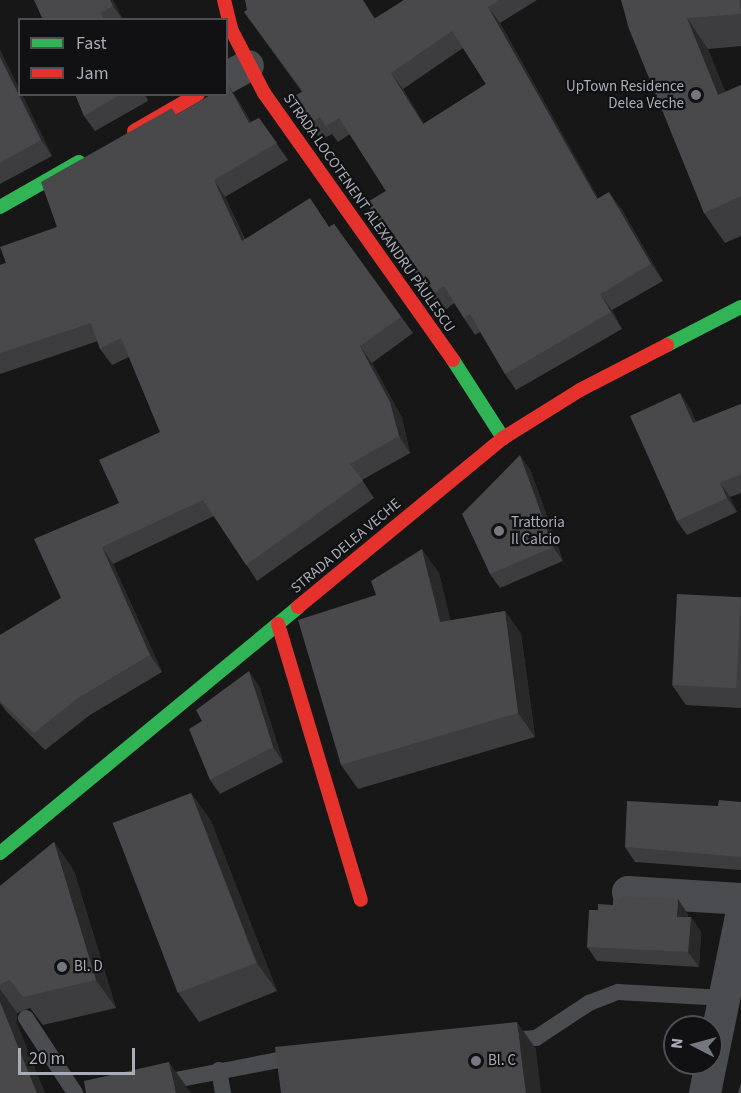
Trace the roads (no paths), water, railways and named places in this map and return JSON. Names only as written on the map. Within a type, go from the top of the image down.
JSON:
[{"type":"street","name":"STRADA LOCOTENENT ALEXANDRU PĂULESCU","points":[[224,0],[227,18]]},
{"type":"street","name":"STRADA LOCOTENENT ALEXANDRU PĂULESCU","points":[[228,22],[237,72],[504,438]]},
{"type":"street","points":[[125,136],[195,96]]},
{"type":"street","points":[[0,207],[94,154]]},
{"type":"street","name":"STRADA DELEA VECHE","points":[[0,853],[504,438],[580,390],[741,307]]},
{"type":"street","points":[[278,624],[361,900]]},
{"type":"street","points":[[628,892],[741,899]]},
{"type":"street","points":[[705,1093],[741,916]]},
{"type":"lane","points":[[489,1042],[536,1038],[589,1003],[618,992],[725,999]]},
{"type":"lane","points":[[26,1018],[75,1093]]},
{"type":"lane","points":[[144,1086],[219,1070],[314,1055]]},
{"type":"lane","points":[[219,1070],[224,1093]]},
{"type":"place","name":"UpTown Residence Delea Veche","points":[[696,95]]},
{"type":"place","name":"Trattoria Il Calcio","points":[[499,531]]},
{"type":"place","name":"Bl. D","points":[[62,967]]},
{"type":"place","name":"Bl. C","points":[[476,1061]]}]
